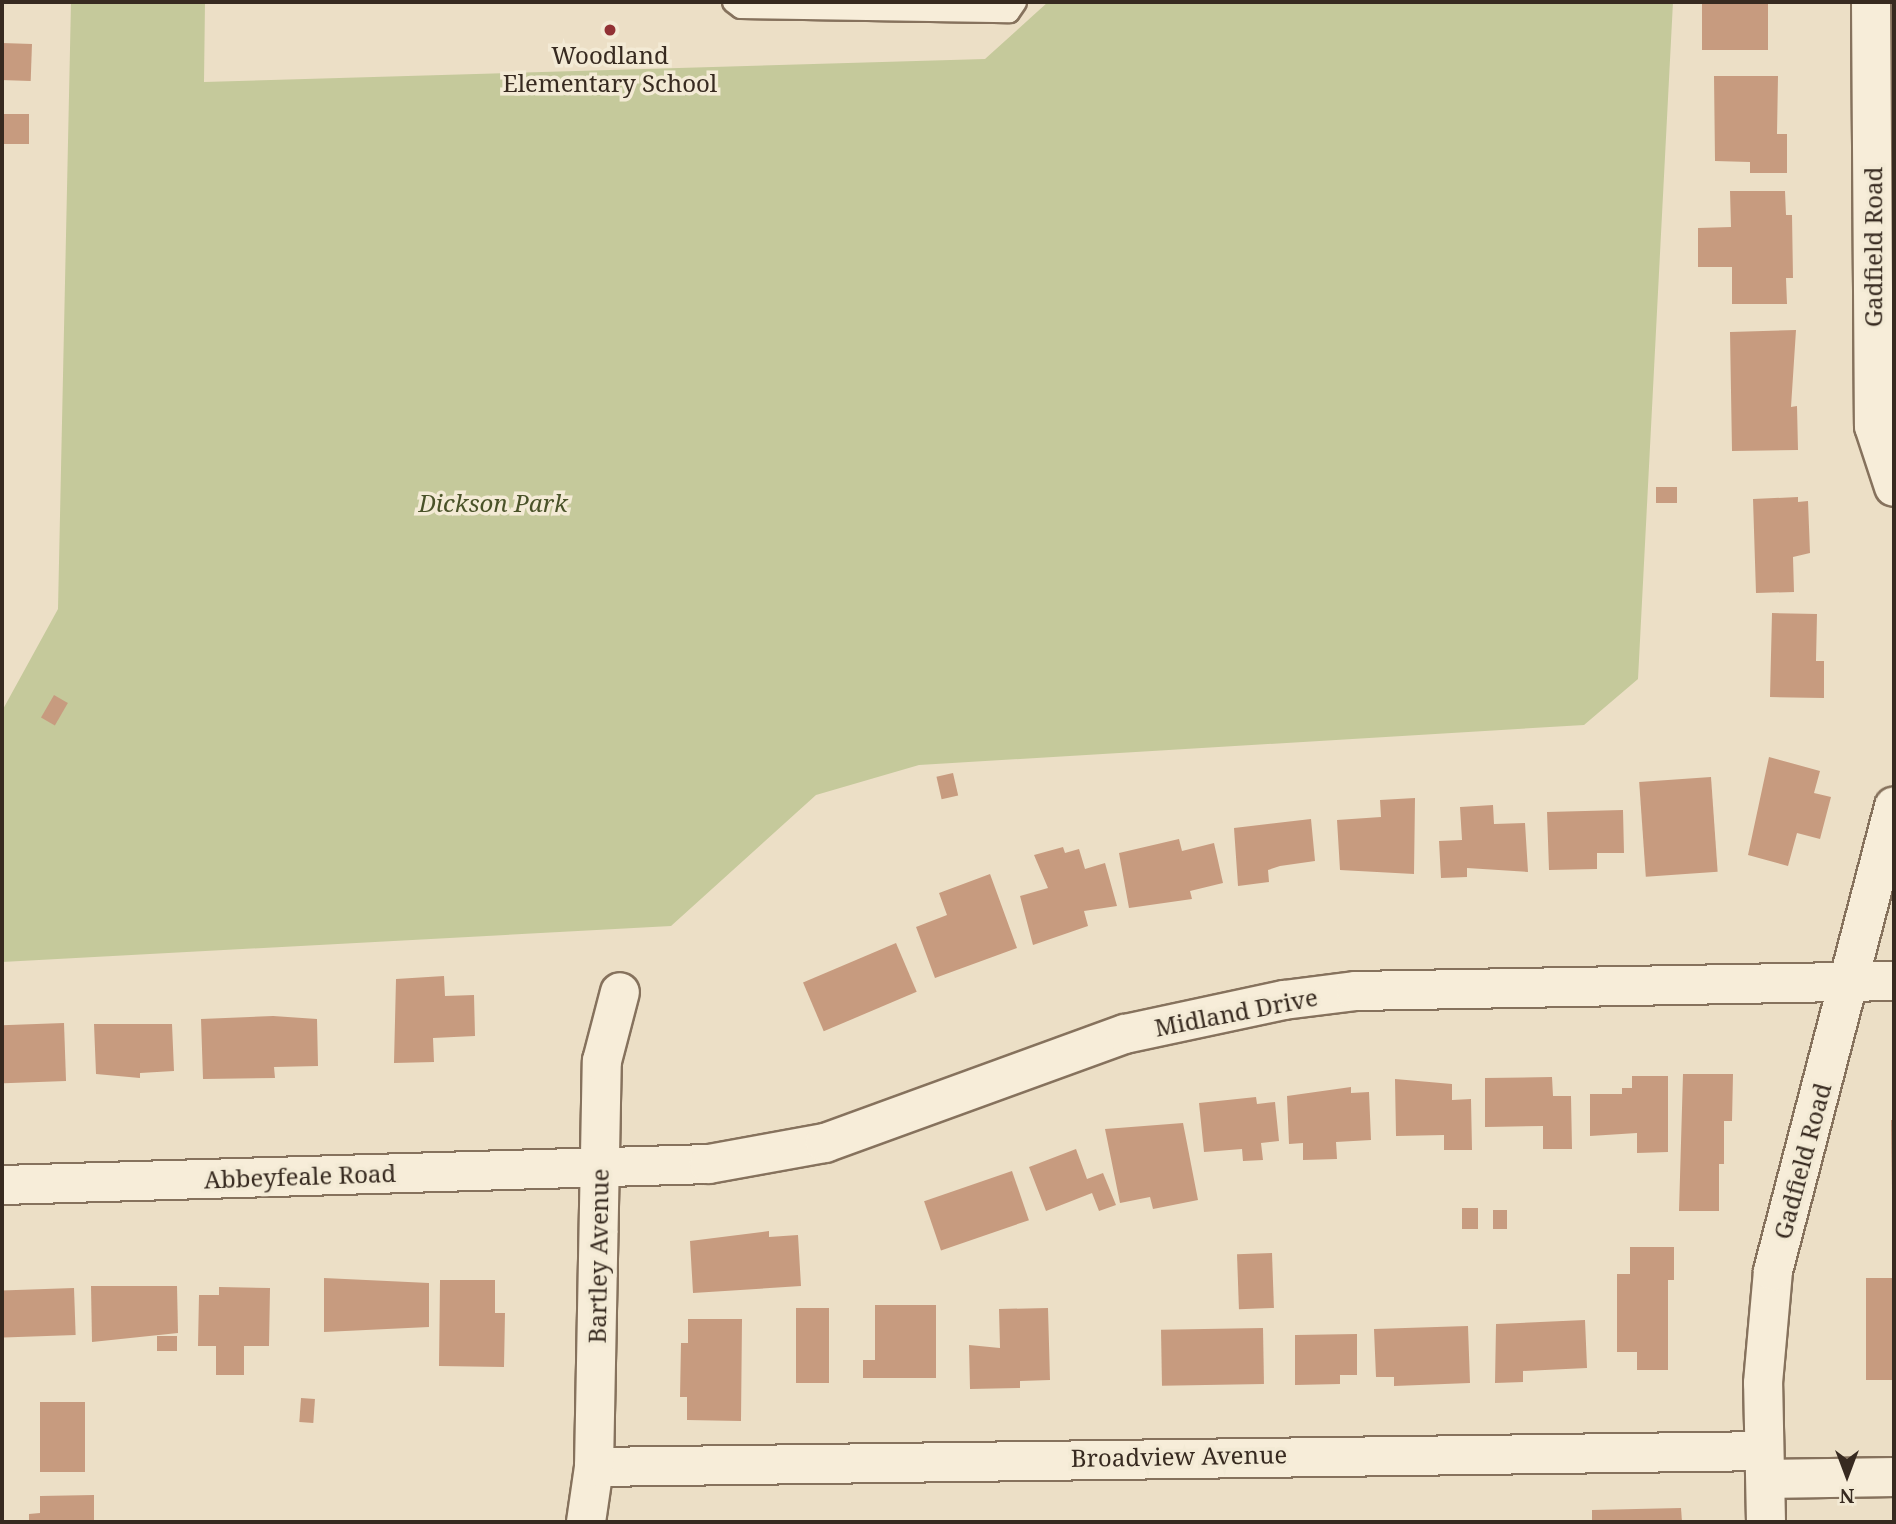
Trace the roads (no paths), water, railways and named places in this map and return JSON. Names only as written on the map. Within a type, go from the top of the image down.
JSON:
[{"type":"street","name":"Gadfield Road","points":[[1871,2],[1874,426],[1894,487]]},
{"type":"street","name":"Gadfield Road","points":[[1766,1522],[1765,1465],[1773,1271],[1851,981],[1894,806]]},
{"type":"street","name":"Midland Drive","points":[[599,1168],[709,1164],[825,1143],[1125,1034],[1284,1000],[1356,990],[1894,981]]},
{"type":"street","name":"Bartley Avenue","points":[[586,1522],[594,1467],[602,1061],[620,992]]},
{"type":"street","name":"Abbeyfeale Road","points":[[2,1185],[599,1168]]},
{"type":"street","name":"Broadview Avenue","points":[[594,1467],[1765,1465],[1894,1476]]},
{"type":"lane","points":[[732,2],[740,8],[1009,12],[1016,2]]},
{"type":"place","name":"Woodland Elementary School","points":[[610,30]]},
{"type":"park label","name":"Dickson Park","points":[[493,503]]}]
